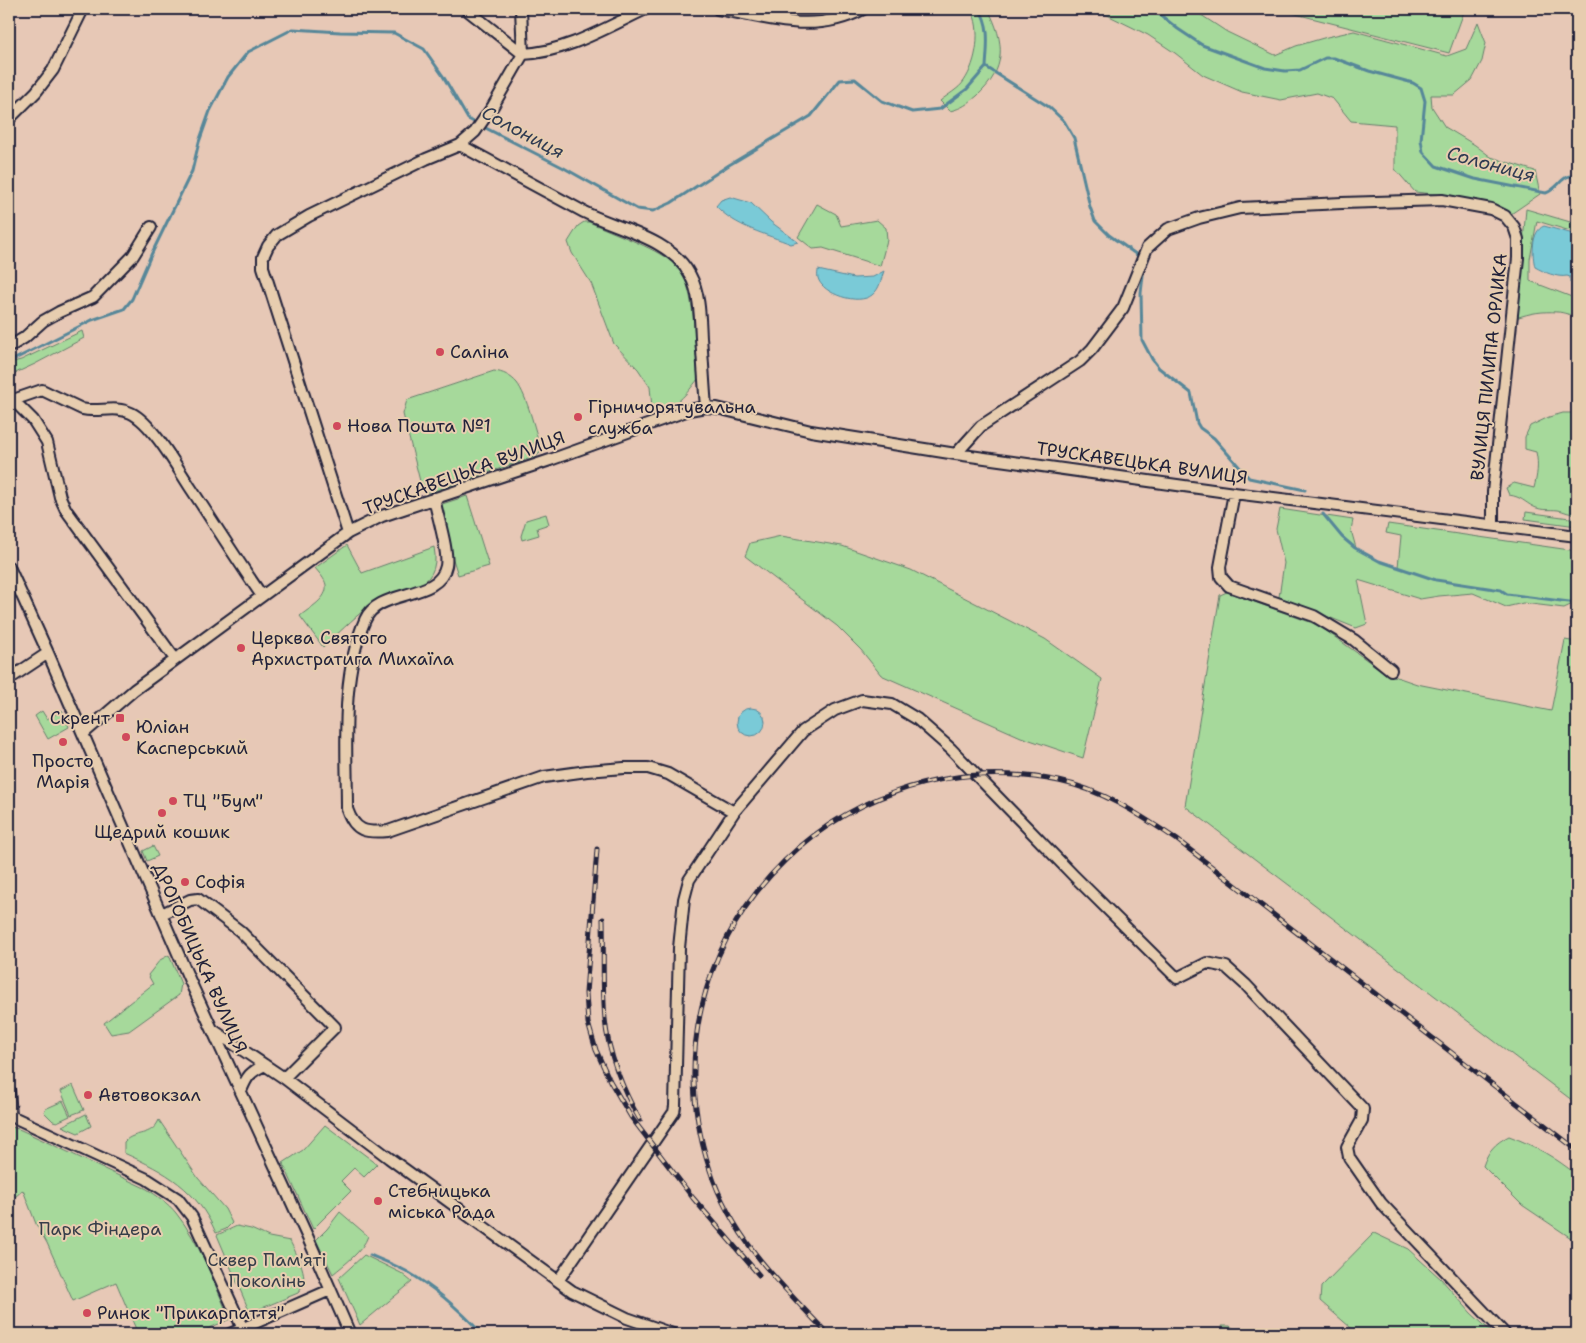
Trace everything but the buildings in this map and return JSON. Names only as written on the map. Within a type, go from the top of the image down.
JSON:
[{"type":"street","points":[[9,119],[36,92],[53,70],[83,9]]},
{"type":"street","points":[[466,9],[523,54],[566,46],[646,9]]},
{"type":"street","points":[[521,9],[523,54]]},
{"type":"street","points":[[718,9],[795,24],[826,22],[847,17],[863,9]]},
{"type":"street","name":"ТРУСКАВЕЦЬКА ВУЛИЦЯ","points":[[348,533],[263,267],[263,258],[268,246],[277,235],[309,216],[460,145],[475,132],[493,106],[523,54]]},
{"type":"street","points":[[460,145],[586,213],[656,243],[682,263],[690,273],[695,284],[706,407]]},
{"type":"street","name":"ВУЛИЦЯ ПИЛИПА ОРЛИКА","points":[[956,454],[981,426],[1080,361],[1092,349],[1123,308],[1147,248],[1168,229],[1199,218],[1240,208],[1442,200],[1490,209],[1500,213],[1505,216],[1514,228],[1518,239],[1518,258],[1493,492],[1493,525]]},
{"type":"street","points":[[9,347],[24,338],[43,321],[93,297],[133,256],[151,227]]},
{"type":"street","points":[[175,659],[66,510],[60,497],[47,442],[33,420],[11,399],[35,391],[45,390],[66,403],[89,411],[121,409],[132,413],[148,427],[167,452],[262,596]]},
{"type":"street","name":"ТРУСКАВЕЦЬКА ВУЛИЦЯ","points":[[83,734],[134,690],[348,533],[382,516],[550,460],[680,413],[706,407],[811,431],[956,454],[1234,493],[1577,536]]},
{"type":"street","points":[[1234,493],[1220,567],[1221,577],[1229,586],[1314,616],[1354,640],[1391,670]]},
{"type":"street","points":[[434,498],[446,556],[446,567],[431,586],[378,604],[369,611],[352,656],[347,717],[347,809],[354,823],[359,828],[369,832],[388,831],[544,777],[624,768],[648,768],[668,774],[734,812]]},
{"type":"street","name":"ДРОГОБИЦЬКА ВУЛИЦЯ","points":[[9,567],[190,981],[350,1334]]},
{"type":"street","points":[[9,679],[48,653]]},
{"type":"street","points":[[558,1281],[674,1112],[677,980],[684,899],[689,880],[734,812],[803,731],[835,710],[862,700],[892,704],[917,718],[951,749],[1074,876],[1178,978],[1207,963],[1226,967],[1246,984],[1364,1109],[1362,1120],[1347,1147],[1349,1157],[1380,1204],[1504,1334]]},
{"type":"street","points":[[162,914],[190,900],[198,899],[240,931],[335,1027],[284,1078]]},
{"type":"street","points":[[213,1030],[284,1078],[389,1158],[572,1292],[627,1318],[673,1334]]},
{"type":"street","points":[[241,1090],[246,1078],[254,1070],[265,1065]]},
{"type":"street","points":[[9,1090],[10,1115],[139,1175],[159,1185],[178,1199],[192,1217],[243,1329]]},
{"type":"street","points":[[230,1334],[330,1290]]},
{"type":"green space","points":[[971,9],[988,9],[994,21],[1000,44],[998,65],[994,76],[977,96],[958,109],[950,111],[940,101],[962,84],[975,55],[977,36]]},
{"type":"green space","points":[[1095,9],[1192,9],[1227,32],[1275,55],[1296,46],[1354,31],[1447,56],[1466,49],[1478,22],[1486,43],[1482,61],[1472,80],[1454,95],[1431,95],[1432,107],[1445,127],[1491,157],[1535,171],[1540,194],[1511,214],[1490,204],[1415,192],[1395,169],[1395,125],[1351,121],[1333,99],[1317,93],[1281,100],[1242,92],[1203,75],[1148,35]]},
{"type":"green space","points":[[1276,9],[1465,9],[1449,53]]},
{"type":"green space","points":[[817,204],[836,214],[841,226],[877,220],[886,228],[887,240],[880,266],[823,248],[813,249],[798,237]]},
{"type":"green space","points":[[1526,209],[1577,224],[1577,233],[1537,221],[1530,259],[1530,281],[1577,299],[1577,315],[1546,312],[1516,318]]},
{"type":"green space","points":[[584,222],[589,222],[632,240],[664,256],[682,274],[688,288],[692,309],[698,379],[680,400],[669,407],[656,410],[652,407],[650,387],[638,369],[614,344],[591,283],[572,253],[568,242],[578,226]]},
{"type":"green space","points":[[82,331],[84,338],[9,376],[9,363],[21,360]]},
{"type":"green space","points":[[494,371],[509,376],[521,389],[533,422],[540,452],[537,456],[431,492],[426,492],[422,489],[403,414],[407,400]]},
{"type":"green space","points":[[1563,413],[1577,413],[1577,513],[1537,508],[1520,498],[1509,495],[1506,488],[1514,483],[1534,488],[1537,457],[1536,452],[1525,449],[1525,437],[1530,426]]},
{"type":"green space","points":[[467,496],[489,566],[458,575],[436,506]]},
{"type":"green space","points":[[1280,509],[1353,520],[1351,530],[1356,548],[1379,561],[1398,567],[1401,536],[1386,533],[1388,524],[1577,551],[1577,602],[1564,608],[1523,603],[1506,607],[1473,593],[1420,599],[1358,580],[1367,624],[1356,628],[1279,597],[1284,563],[1276,529]]},
{"type":"green space","points":[[1526,512],[1577,519],[1577,526],[1525,519]]},
{"type":"green space","points":[[546,514],[549,524],[537,528],[539,535],[522,540],[521,536],[526,520]]},
{"type":"green space","points":[[781,536],[842,546],[911,570],[1045,639],[1102,679],[1083,758],[1021,737],[881,675],[861,650],[837,626],[745,556],[750,543]]},
{"type":"green space","points":[[347,545],[362,573],[434,547],[435,562],[431,574],[424,582],[415,588],[367,608],[323,647],[300,616],[321,599],[326,590],[322,576],[315,568]]},
{"type":"green space","points":[[1227,592],[1318,625],[1385,673],[1417,684],[1551,711],[1565,640],[1577,642],[1577,1104],[1185,806],[1220,595]]},
{"type":"green space","points":[[62,710],[69,727],[48,739],[35,716],[42,711],[47,719]]},
{"type":"green space","points":[[153,846],[158,856],[147,861],[143,851]]},
{"type":"green space","points":[[169,955],[181,984],[179,995],[129,1031],[111,1034],[104,1023],[153,984],[148,975],[160,960]]},
{"type":"green space","points":[[73,1085],[84,1110],[71,1115],[61,1091]]},
{"type":"green space","points":[[63,1101],[70,1116],[57,1122],[53,1121],[44,1112],[45,1109]]},
{"type":"green space","points":[[86,1114],[91,1126],[78,1133],[62,1126]]},
{"type":"green space","points":[[159,1120],[198,1178],[225,1209],[232,1223],[226,1229],[216,1233],[200,1205],[190,1193],[167,1175],[124,1153],[124,1142],[128,1138],[147,1132],[156,1126]]},
{"type":"green space","points":[[325,1125],[377,1164],[364,1177],[354,1168],[341,1181],[351,1191],[313,1229],[283,1163],[303,1150]]},
{"type":"green space","name":"Парк Фіндера","points":[[9,1126],[147,1189],[166,1203],[176,1213],[193,1238],[230,1319],[196,1334],[138,1334],[116,1282],[73,1301],[47,1243],[36,1224],[23,1190],[15,1197],[9,1192],[9,1184],[14,1174],[9,1168]]},
{"type":"green space","points":[[1509,1136],[1545,1152],[1577,1175],[1577,1242],[1522,1205],[1483,1166],[1493,1148]]},
{"type":"green space","points":[[340,1212],[368,1236],[358,1252],[333,1274],[316,1240]]},
{"type":"green space","name":"Сквер Пам'яті Поколінь","points":[[237,1226],[251,1229],[269,1237],[290,1241],[302,1267],[304,1281],[298,1293],[250,1313],[217,1235]]},
{"type":"green space","points":[[1374,1233],[1408,1249],[1441,1279],[1471,1313],[1494,1334],[1358,1334],[1320,1301],[1321,1287]]},
{"type":"green space","points":[[364,1255],[401,1273],[412,1282],[360,1325],[339,1278]]},
{"type":"green space","points":[[1222,1326],[1230,1326],[1242,1334],[1225,1334]]},
{"type":"water","points":[[730,197],[751,203],[771,222],[798,242],[791,244],[741,225],[716,206],[721,200]]},
{"type":"water","points":[[1544,226],[1577,235],[1575,256],[1577,257],[1577,281],[1570,282],[1570,277],[1546,273],[1535,267],[1533,250],[1535,238]]},
{"type":"water","points":[[818,270],[854,278],[873,277],[884,271],[875,293],[866,298],[850,299],[826,289],[818,278]]},
{"type":"water","points":[[751,708],[761,712],[765,722],[761,732],[751,736],[741,732],[737,722],[741,712]]},
{"type":"waterway","name":"Солониця","points":[[9,362],[92,320],[124,309],[132,299],[192,171],[199,142],[210,111],[228,77],[248,52],[293,29],[394,33],[424,49],[443,76],[468,119],[564,168],[637,209],[653,211],[671,203],[729,165],[811,116],[840,80],[855,79],[882,101],[912,112],[940,109],[967,89],[986,67],[987,30],[979,9]]},
{"type":"waterway","name":"Солониця","points":[[1153,9],[1202,45],[1265,68],[1285,71],[1300,70],[1325,58],[1334,58],[1369,71],[1413,83],[1421,88],[1425,101],[1421,140],[1423,152],[1436,166],[1475,179],[1546,193],[1568,176],[1577,178]]},
{"type":"waterway","points":[[986,67],[1049,107],[1064,121],[1074,138],[1095,221],[1109,235],[1137,255]]},
{"type":"waterway","points":[[1144,266],[1141,293],[1142,340],[1159,368],[1191,393],[1197,423],[1200,428],[1214,438],[1249,478],[1305,490]]},
{"type":"waterway","points":[[1323,514],[1342,537],[1355,548],[1379,561],[1436,580],[1501,590],[1507,594],[1577,603]]},
{"type":"waterway","points":[[370,1255],[402,1269],[427,1284],[465,1316],[482,1334]]},
{"type":"railway","points":[[828,1334],[759,1259],[744,1239],[719,1195],[710,1170],[694,1087],[701,1009],[728,937],[771,875],[829,825],[898,791],[976,775],[1059,781],[1091,790],[1120,804],[1176,839],[1577,1150]]},
{"type":"railway","points":[[597,849],[586,993],[588,1023],[596,1050],[610,1081],[631,1117],[693,1198],[759,1275]]},
{"type":"railway","points":[[603,919],[605,1019],[609,1045],[617,1071],[640,1120]]},
{"type":"place","name":"Саліна","points":[[440,352]]},
{"type":"place","name":"Гірничорятувальна служба","points":[[578,417]]},
{"type":"place","name":"Нова Пошта №1","points":[[337,426]]},
{"type":"place","name":"Церква Святого Архистратига Михаїла","points":[[241,648]]},
{"type":"place","name":"Скрент","points":[[120,718]]},
{"type":"place","name":"Юліан Касперський","points":[[126,737]]},
{"type":"place","name":"Просто Марія","points":[[63,742]]},
{"type":"place","name":"ТЦ \"Бум\"","points":[[173,801]]},
{"type":"place","name":"Щедрий кошик","points":[[162,813]]},
{"type":"place","name":"Софія","points":[[185,882]]},
{"type":"place","name":"Автовокзал","points":[[88,1095]]},
{"type":"place","name":"Стебницька міська Рада","points":[[378,1201]]},
{"type":"place","name":"Ринок \"Прикарпаття\"","points":[[87,1313]]}]
